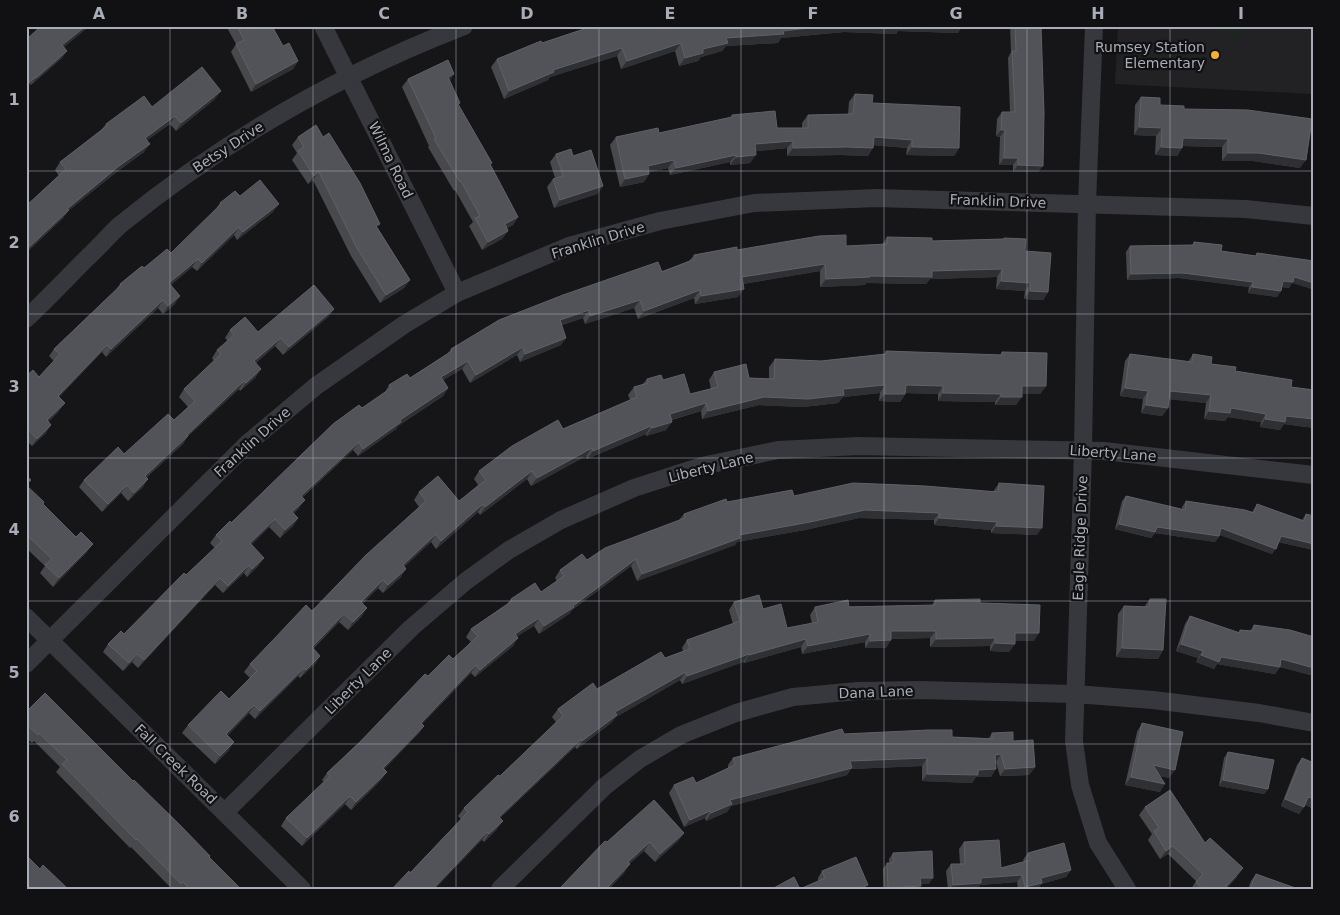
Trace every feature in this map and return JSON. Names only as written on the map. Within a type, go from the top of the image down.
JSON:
[{"type":"street","name":"Wilma Road","points":[[323,26],[457,293]]},
{"type":"street","name":"Betsy Drive","points":[[26,319],[119,227],[185,175],[282,112],[349,76],[464,26]]},
{"type":"street","name":"Eagle Ridge Drive","points":[[1094,26],[1087,203],[1083,450],[1074,740],[1080,785],[1098,843],[1127,889]]},
{"type":"street","name":"Franklin Drive","points":[[26,664],[248,443],[316,386],[405,324],[457,293],[569,246],[660,221],[754,203],[877,198],[1246,209],[1314,216]]},
{"type":"street","name":"Liberty Lane","points":[[225,812],[411,628],[466,582],[509,550],[561,520],[634,488],[702,466],[778,450],[858,446],[1104,451],[1214,462],[1314,475]]},
{"type":"street","name":"Fall Creek Road","points":[[26,617],[302,889]]},
{"type":"street","name":"Dana Lane","points":[[500,889],[604,787],[640,759],[681,735],[736,713],[793,697],[858,691],[930,690],[1075,694],[1153,700],[1259,713],[1314,723]]},
{"type":"shaded area","name":"Rumsey Station Elementary","points":[[1118,26],[1314,26],[1314,94],[1115,84]]},
{"type":"shaded area","points":[[1218,26],[1246,26],[1233,40]]},
{"type":"building","points":[[41,26],[86,26],[62,45],[67,51],[26,86],[26,40]]},
{"type":"building","points":[[237,26],[272,26],[283,46],[289,43],[298,61],[256,84],[236,44],[244,40]]},
{"type":"building","points":[[593,26],[825,26],[783,31],[784,34],[726,38],[728,43],[703,49],[703,53],[685,58],[681,43],[627,61],[622,48],[553,70],[554,72],[509,91],[497,59],[541,41],[542,43]]},
{"type":"building","points":[[1015,26],[1041,26],[1044,113],[1043,166],[1018,165],[1018,158],[1004,158],[1005,130],[1001,130],[1002,112],[1015,112],[1012,51],[1016,51]]},
{"type":"building","points":[[448,60],[454,74],[448,77],[460,103],[458,104],[492,163],[490,164],[518,217],[505,224],[508,231],[488,242],[475,218],[480,216],[461,181],[434,139],[436,138],[408,79]]},
{"type":"building","points":[[202,67],[221,91],[181,123],[175,116],[145,138],[150,144],[119,166],[67,209],[69,210],[26,250],[26,206],[66,169],[60,162],[144,96],[152,107]]},
{"type":"building","points":[[855,94],[873,95],[872,103],[960,107],[959,148],[912,147],[912,140],[874,137],[873,148],[793,148],[793,141],[755,144],[756,155],[736,157],[736,155],[676,168],[674,160],[648,166],[649,174],[625,179],[616,137],[658,128],[659,133],[732,117],[732,115],[775,111],[777,128],[808,128],[808,115],[853,114]]},
{"type":"building","points":[[1141,97],[1160,98],[1160,105],[1184,106],[1184,109],[1248,110],[1312,119],[1306,160],[1259,153],[1228,153],[1228,139],[1183,138],[1182,148],[1161,147],[1162,128],[1139,127]]},
{"type":"building","points":[[316,125],[323,137],[329,133],[360,183],[380,224],[376,226],[410,280],[386,295],[357,248],[319,172],[314,176],[298,151],[304,147],[298,137]]},
{"type":"building","points":[[571,149],[573,156],[591,150],[603,186],[560,200],[553,179],[563,176],[556,154]]},
{"type":"building","points":[[260,180],[279,204],[243,232],[239,227],[202,263],[198,259],[169,283],[180,296],[168,306],[163,300],[111,349],[107,345],[58,396],[65,403],[47,420],[51,425],[37,439],[26,427],[26,398],[29,395],[26,392],[26,376],[33,370],[39,377],[60,354],[54,349],[120,284],[142,266],[144,268],[167,249],[171,253],[220,203],[235,191],[240,196]]},
{"type":"building","points":[[846,235],[846,246],[887,244],[887,237],[932,238],[932,241],[1026,239],[1025,251],[1051,253],[1048,292],[1030,291],[1030,283],[1001,281],[1002,269],[932,271],[932,277],[870,276],[826,279],[825,264],[742,277],[744,289],[701,296],[700,290],[644,311],[640,300],[590,316],[589,310],[560,320],[566,338],[525,354],[523,347],[476,375],[468,361],[441,377],[448,388],[400,420],[401,422],[363,449],[359,442],[301,496],[305,500],[292,512],[298,518],[285,530],[275,519],[250,543],[264,558],[252,569],[249,565],[228,586],[220,578],[144,660],[137,654],[129,663],[108,644],[121,631],[124,634],[184,573],[186,575],[222,541],[216,535],[230,521],[231,523],[333,424],[359,405],[362,408],[391,388],[389,385],[407,374],[410,378],[452,351],[451,349],[499,320],[563,295],[658,262],[662,272],[695,259],[694,255],[737,247],[737,250],[819,236]]},
{"type":"building","points":[[1194,242],[1222,245],[1221,251],[1256,256],[1257,253],[1314,261],[1314,283],[1294,277],[1293,282],[1283,281],[1281,291],[1252,287],[1253,282],[1183,273],[1131,274],[1130,246],[1194,245]]},
{"type":"building","points":[[314,285],[334,309],[289,347],[281,338],[254,361],[261,369],[246,383],[244,381],[145,476],[148,479],[134,493],[127,485],[108,504],[84,480],[118,447],[124,454],[168,414],[174,420],[195,401],[184,389],[221,354],[217,350],[234,335],[230,330],[245,317],[258,332]]},
{"type":"building","points":[[886,351],[1002,355],[1002,352],[1047,353],[1046,386],[1022,386],[1022,397],[1001,397],[1001,394],[943,393],[943,386],[906,385],[905,394],[885,394],[885,385],[843,389],[844,395],[808,399],[764,397],[708,411],[706,403],[670,414],[672,422],[652,428],[651,426],[593,451],[592,448],[537,478],[532,471],[485,507],[483,504],[441,541],[436,534],[403,565],[406,569],[388,585],[383,580],[361,602],[367,608],[353,622],[344,614],[312,647],[320,656],[306,670],[304,668],[260,711],[254,705],[226,734],[234,742],[220,756],[188,725],[221,691],[229,699],[257,671],[250,664],[306,605],[312,611],[366,555],[426,501],[419,492],[438,476],[459,501],[486,480],[479,471],[512,446],[558,420],[563,429],[637,397],[634,387],[648,383],[647,379],[661,375],[663,380],[684,374],[690,394],[718,387],[714,372],[746,364],[749,378],[774,379],[775,359],[821,361],[886,354]]},
{"type":"building","points":[[1130,354],[1192,362],[1193,354],[1212,357],[1211,364],[1236,367],[1235,371],[1292,380],[1291,387],[1314,390],[1314,419],[1286,416],[1285,422],[1265,419],[1266,414],[1231,408],[1230,413],[1209,411],[1211,395],[1170,391],[1168,408],[1146,405],[1148,391],[1125,388]]},
{"type":"building","points":[[26,475],[31,480],[26,485]]},
{"type":"building","points":[[853,483],[998,492],[999,483],[1044,486],[1042,528],[996,526],[997,522],[939,518],[939,513],[865,510],[739,535],[740,538],[642,574],[636,559],[574,607],[544,626],[539,618],[515,634],[518,638],[480,670],[476,665],[421,723],[424,726],[383,768],[387,772],[356,802],[350,796],[307,838],[286,818],[330,776],[327,773],[359,743],[425,674],[428,676],[449,655],[453,659],[478,636],[471,629],[535,583],[541,592],[564,576],[560,570],[582,554],[587,560],[605,548],[685,518],[684,514],[726,499],[727,502],[792,490],[794,496]]},
{"type":"building","points":[[26,485],[76,537],[81,532],[93,544],[59,578],[45,565],[52,559],[26,534]]},
{"type":"building","points":[[1126,496],[1185,510],[1186,501],[1254,513],[1257,504],[1304,521],[1306,514],[1314,516],[1314,544],[1281,536],[1276,549],[1221,528],[1219,536],[1157,527],[1155,532],[1119,524]]},
{"type":"building","points":[[759,595],[763,609],[781,604],[787,628],[818,622],[815,607],[848,600],[849,607],[935,605],[935,600],[980,599],[980,603],[1040,605],[1039,633],[1015,633],[1015,644],[995,643],[995,638],[936,639],[936,631],[891,631],[891,640],[870,641],[870,634],[808,646],[806,639],[749,654],[687,676],[686,672],[615,712],[617,715],[582,741],[581,739],[499,817],[503,821],[489,834],[487,832],[433,889],[392,889],[409,871],[410,873],[468,812],[464,808],[563,716],[558,709],[593,683],[597,689],[661,652],[665,658],[690,649],[687,640],[740,621],[734,602]]},
{"type":"building","points":[[1150,599],[1166,599],[1163,650],[1122,648],[1124,606],[1149,607]]},
{"type":"building","points":[[1190,616],[1240,633],[1240,630],[1253,631],[1254,625],[1290,630],[1314,637],[1314,668],[1281,659],[1280,667],[1221,657],[1219,662],[1201,655],[1203,651],[1181,644]]},
{"type":"building","points":[[45,693],[179,824],[241,889],[190,889],[183,882],[181,884],[136,840],[62,764],[67,760],[39,733],[38,735],[26,724],[26,712]]},
{"type":"building","points":[[1142,723],[1183,732],[1175,770],[1153,765],[1165,784],[1131,777]]},
{"type":"building","points":[[842,729],[844,734],[952,730],[952,737],[992,739],[992,733],[1013,732],[1013,741],[1033,740],[1035,767],[1005,769],[1001,754],[995,755],[996,769],[978,770],[978,775],[927,774],[927,758],[850,761],[852,768],[730,800],[732,804],[690,820],[674,785],[693,777],[696,783],[735,765],[733,758]]},
{"type":"building","points":[[1228,752],[1274,760],[1268,789],[1223,780]]},
{"type":"building","points":[[1302,758],[1314,763],[1314,799],[1308,797],[1304,807],[1285,799]]},
{"type":"building","points":[[1170,790],[1205,843],[1210,838],[1243,868],[1224,889],[1203,889],[1196,882],[1203,874],[1173,846],[1166,851],[1154,831],[1159,828],[1145,807]]},
{"type":"building","points":[[654,800],[684,833],[660,854],[650,842],[628,862],[630,864],[606,889],[559,889],[605,841],[607,842]]},
{"type":"building","points":[[999,840],[1001,868],[1030,860],[1028,853],[1064,843],[1071,870],[1041,878],[1042,883],[1025,887],[1022,875],[981,878],[981,883],[953,885],[951,864],[965,864],[964,842]]},
{"type":"building","points":[[932,851],[933,878],[920,878],[921,886],[888,888],[887,863],[893,863],[893,853]]},
{"type":"building","points":[[26,855],[40,869],[43,865],[68,889],[26,889]]},
{"type":"building","points":[[856,857],[868,885],[859,889],[800,889],[825,878],[822,871]]},
{"type":"building","points":[[1256,874],[1298,889],[1250,889]]},
{"type":"building","points":[[794,877],[800,889],[772,889]]},
{"type":"place","name":"Rumsey Station Elementary","points":[[1215,55]]}]
